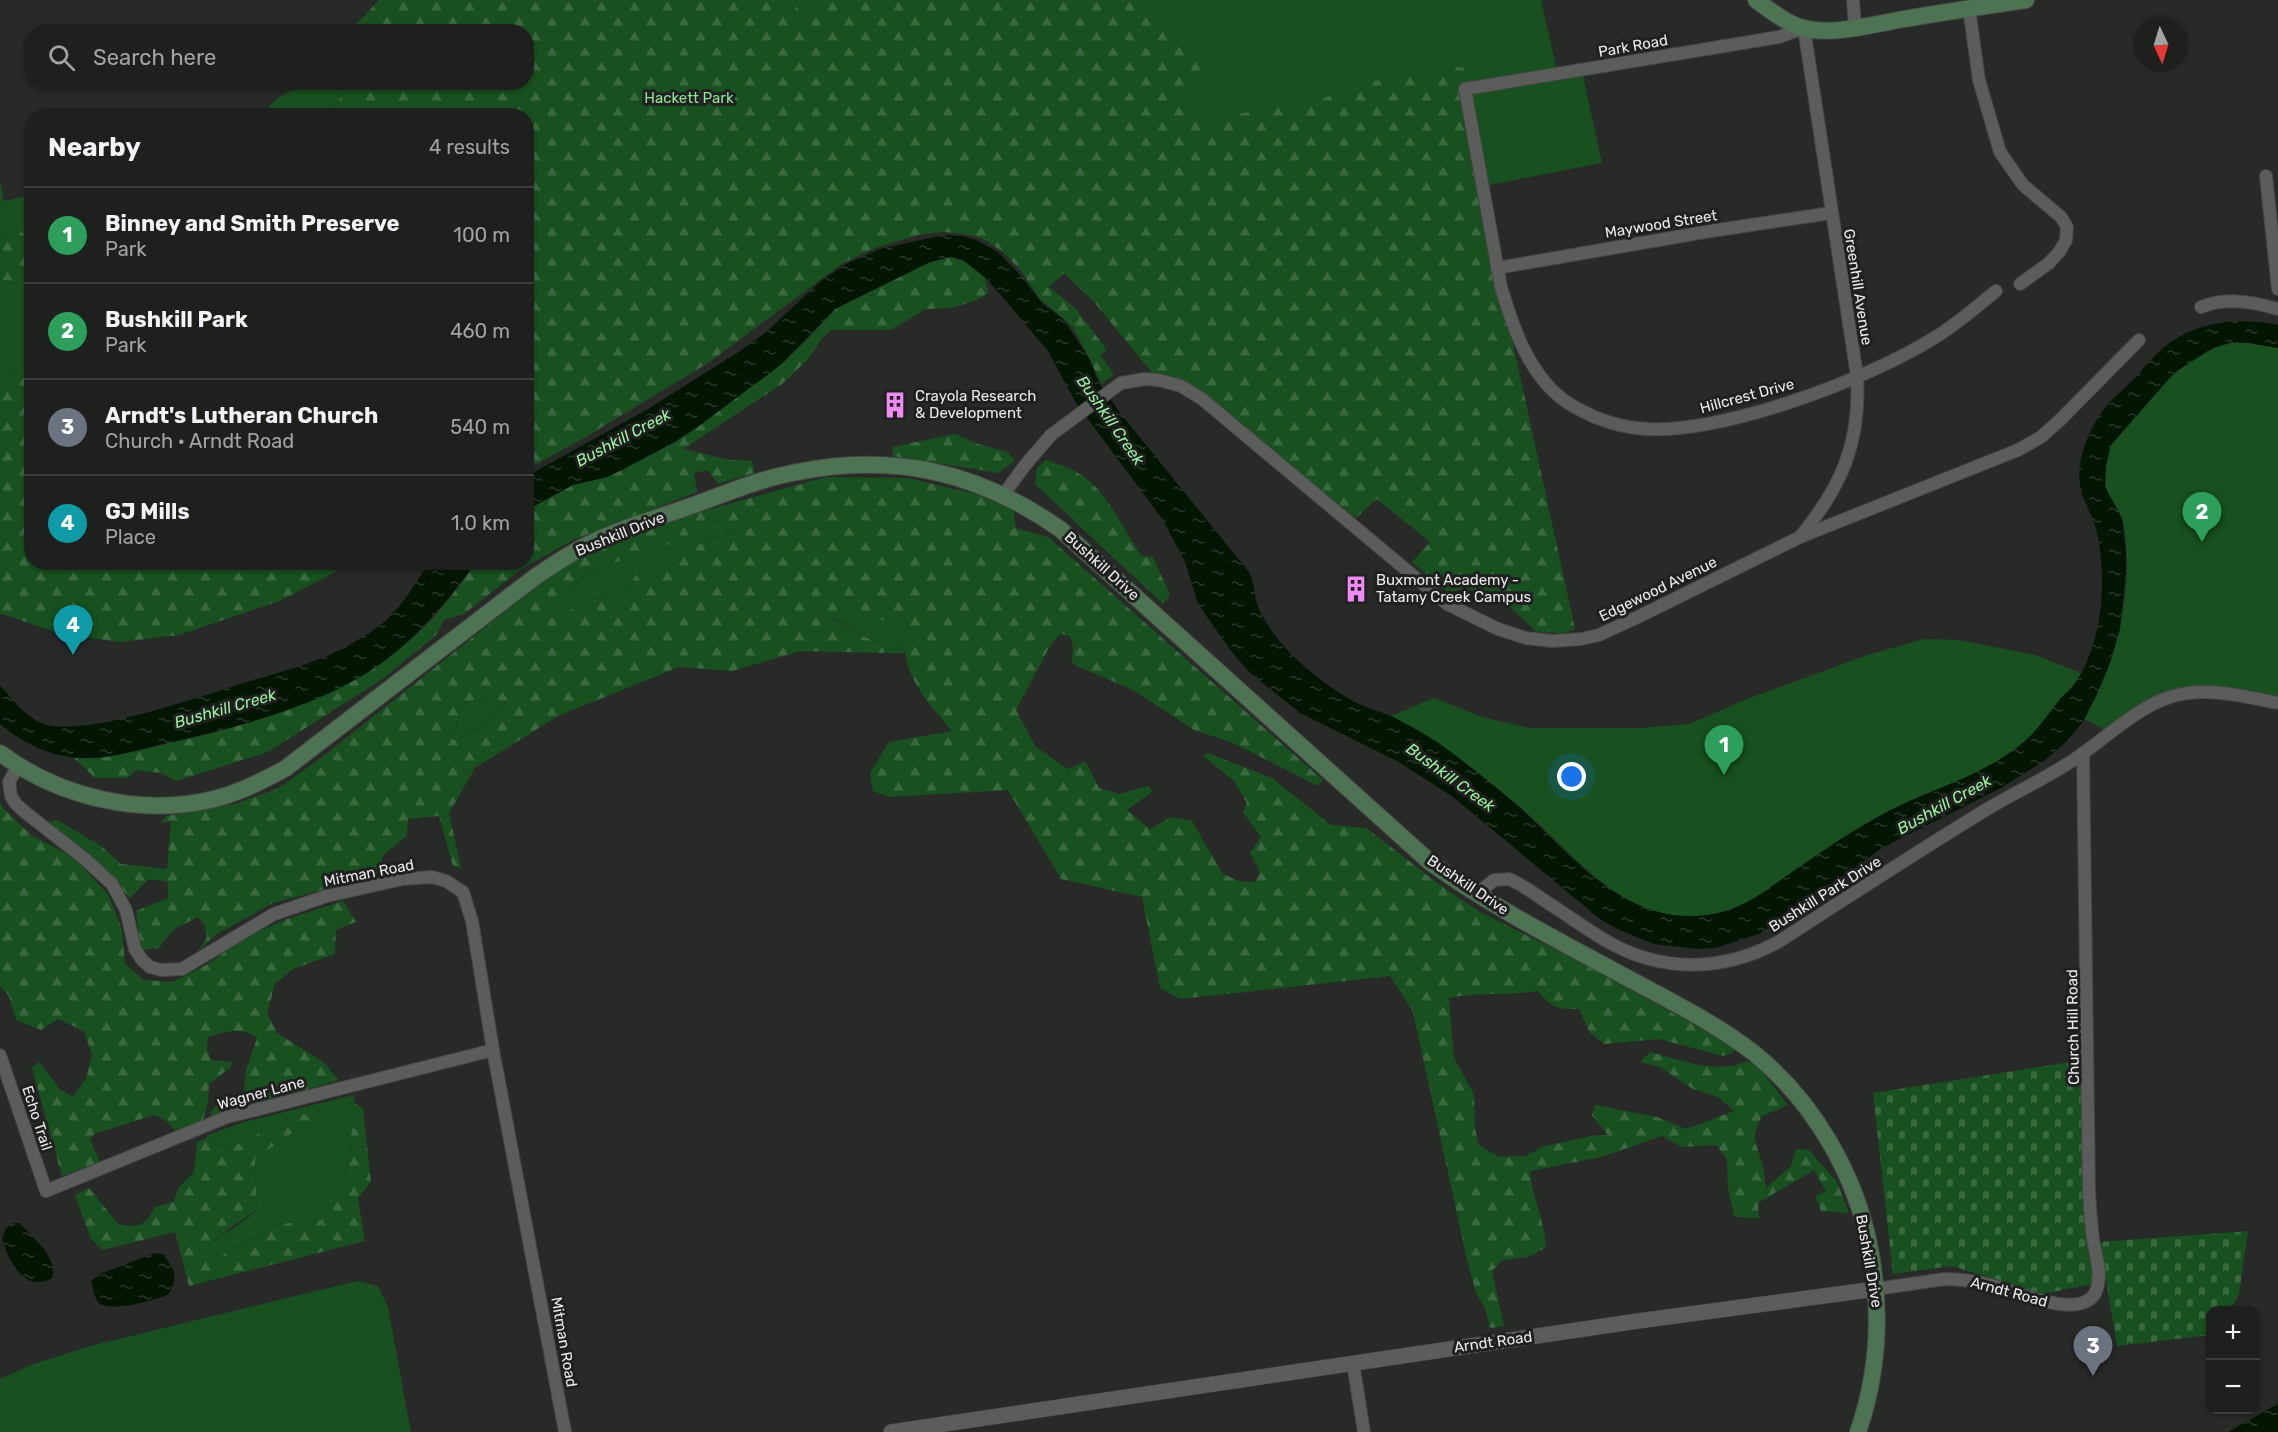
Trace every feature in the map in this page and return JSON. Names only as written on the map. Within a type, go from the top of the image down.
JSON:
[{"type":"main road","points":[[1756,0],[1776,15],[1804,28],[1819,30],[1855,27],[2026,0]]},
{"type":"main road","name":"Bushkill Drive","points":[[0,753],[18,766],[79,793],[122,804],[171,805],[213,799],[247,788],[285,768],[535,577],[572,553],[606,536],[772,478],[840,465],[887,465],[927,470],[968,480],[1004,495],[1036,513],[1075,541],[1431,863],[1477,894],[1702,1019],[1736,1040],[1772,1070],[1819,1126],[1853,1190],[1866,1226],[1876,1289],[1878,1337],[1876,1365],[1858,1432]]},
{"type":"street","points":[[1853,0],[1855,27]]},
{"type":"street","points":[[1969,8],[1979,80],[2000,152],[2023,185],[2061,217],[2067,227],[2066,240],[2060,251],[2049,263],[2020,284]]},
{"type":"street","name":"Park Road","points":[[1466,89],[1779,37],[1804,28]]},
{"type":"street","name":"Greenhill Avenue","points":[[1800,537],[1828,502],[1846,462],[1857,426],[1859,405],[1857,376],[1804,28]]},
{"type":"street","name":"Hillcrest Drive","points":[[1466,89],[1497,268],[1509,313],[1527,356],[1546,382],[1566,402],[1604,422],[1637,428],[1672,429],[1744,416],[1805,396],[1857,376],[1935,338],[1996,291]]},
{"type":"street","points":[[2266,176],[2278,289]]},
{"type":"street","name":"Maywood Street","points":[[1497,268],[1679,236],[1831,213]]},
{"type":"street","points":[[2201,307],[2240,301],[2278,309]]},
{"type":"street","name":"Edgewood Avenue","points":[[1004,495],[1043,444],[1060,428],[1121,383],[1145,379],[1158,380],[1181,386],[1192,392],[1448,604],[1498,629],[1526,638],[1552,641],[1581,639],[1599,635],[1800,537],[2018,450],[2041,437],[2139,340]]},
{"type":"street","name":"Bushkill Park Drive","points":[[1477,894],[1494,880],[1509,879],[1610,943],[1636,955],[1671,964],[1691,965],[1738,959],[1778,942],[1991,807],[2083,753],[2149,706],[2169,697],[2203,692],[2231,694],[2278,703]]},
{"type":"street","name":"Church Hill Road","points":[[2083,753],[2089,1193],[2099,1276],[2097,1289],[2092,1297]]},
{"type":"street","name":"Mitman Road","points":[[18,766],[9,782],[11,796],[26,813],[85,859],[112,884],[126,910],[135,950],[150,967],[161,970],[182,969],[274,914],[327,896],[403,879],[432,877],[446,881],[463,892],[470,909],[493,1050],[566,1432]]},
{"type":"street","name":"Wagner Lane","points":[[46,1191],[227,1117],[493,1050]]},
{"type":"street","name":"Echo Trail","points":[[0,1055],[46,1191]]},
{"type":"street","name":"Arndt Road","points":[[891,1432],[1725,1308],[1945,1279],[1983,1283],[2056,1304],[2073,1305],[2092,1297]]},
{"type":"street","points":[[1353,1363],[1364,1432]]},
{"type":"green space","points":[[379,0],[794,0],[803,20],[834,0],[1141,0],[1177,29],[1201,68],[1188,111],[1215,117],[1306,104],[1374,81],[1458,67],[1471,68],[1474,73],[1472,78],[1462,85],[1479,187],[1575,629],[1564,633],[1536,632],[1515,612],[1491,596],[1472,590],[1448,592],[1412,562],[1430,542],[1377,499],[1356,518],[1198,388],[1153,374],[1094,302],[1064,273],[1049,287],[1076,309],[1107,350],[1100,355],[1114,374],[1102,384],[1073,327],[1039,298],[1021,271],[1002,251],[981,238],[970,235],[944,232],[918,235],[875,248],[843,263],[708,363],[584,438],[534,465],[534,108],[334,108],[345,90],[534,90],[534,24],[357,24]]},
{"type":"green space","name":"Hackett Park","points":[[578,0],[1541,0],[1559,80],[1583,76],[1602,163],[1479,187],[1438,89],[996,157]]},
{"type":"green space","points":[[292,90],[345,90],[333,108],[267,108],[278,98]]},
{"type":"green space","points":[[0,182],[4,201],[24,197],[24,233],[18,231],[0,233]]},
{"type":"green space","points":[[18,231],[24,233],[24,285],[0,279],[0,233]]},
{"type":"green space","points":[[951,257],[968,263],[985,277],[988,293],[977,300],[952,308],[926,309],[891,330],[832,330],[823,337],[807,360],[782,384],[683,449],[730,460],[752,461],[754,473],[718,484],[708,470],[694,473],[697,492],[573,540],[534,562],[534,506],[573,485],[607,477],[768,375],[810,337],[835,309],[930,262]]},
{"type":"green space","points":[[0,279],[24,285],[24,379],[18,373],[0,378]]},
{"type":"green space","points":[[2230,343],[2249,343],[2278,348],[2278,696],[2241,689],[2189,688],[2107,731],[2084,719],[2106,674],[2114,650],[2127,576],[2124,526],[2105,483],[2108,452],[2119,434],[2176,372],[2201,355]]},
{"type":"green space","points":[[18,373],[24,379],[24,570],[339,570],[280,601],[179,635],[120,642],[61,634],[0,613],[0,378]]},
{"type":"green space","points":[[955,434],[978,444],[1007,452],[1015,461],[998,473],[893,456],[892,447]]},
{"type":"green space","points":[[1046,460],[1084,476],[1104,497],[1142,556],[1153,557],[1170,595],[1163,604],[1035,484],[1037,468]]},
{"type":"green space","points":[[826,477],[908,478],[976,494],[1013,510],[1016,528],[1048,537],[1323,780],[1318,786],[1233,743],[1194,730],[1133,690],[1079,667],[1072,663],[1073,647],[1070,636],[1060,634],[1051,644],[1016,710],[1036,747],[1068,769],[1085,761],[1099,788],[1119,794],[1149,786],[1152,792],[1127,810],[1150,829],[1171,817],[1192,821],[1223,874],[1239,881],[1255,882],[1260,872],[1250,853],[1261,837],[1243,812],[1247,803],[1234,781],[1203,756],[1208,753],[1272,778],[1331,825],[1366,828],[1440,885],[1480,912],[1574,959],[1733,1046],[1734,1052],[1723,1056],[1659,1039],[1604,1044],[1590,1033],[1579,1009],[1556,1007],[1538,991],[1449,998],[1454,1058],[1474,1094],[1475,1129],[1479,1145],[1499,1157],[1525,1156],[1545,1146],[1596,1135],[1608,1135],[1592,1115],[1595,1105],[1657,1117],[1686,1129],[1734,1111],[1718,1097],[1693,1089],[1660,1067],[1640,1062],[1650,1052],[1698,1065],[1723,1067],[1747,1061],[1759,1067],[1788,1105],[1762,1116],[1756,1130],[1755,1140],[1763,1166],[1766,1188],[1791,1166],[1796,1149],[1809,1150],[1837,1182],[1849,1213],[1821,1211],[1815,1196],[1826,1191],[1814,1170],[1758,1203],[1759,1218],[1734,1217],[1728,1188],[1727,1159],[1716,1145],[1682,1147],[1662,1136],[1601,1157],[1530,1171],[1546,1247],[1529,1257],[1503,1260],[1492,1271],[1504,1326],[1490,1328],[1485,1308],[1476,1293],[1467,1260],[1413,1012],[1390,976],[1180,999],[1160,988],[1142,897],[1061,879],[1008,790],[889,797],[873,791],[870,773],[889,742],[952,731],[918,688],[907,664],[903,635],[884,621],[845,605],[831,617],[862,636],[883,644],[884,653],[801,651],[732,671],[679,667],[558,716],[475,768],[449,813],[461,868],[453,866],[439,816],[408,819],[407,836],[383,855],[379,875],[273,903],[217,934],[198,951],[207,937],[204,924],[198,917],[173,930],[159,948],[141,950],[136,911],[168,898],[168,882],[149,879],[130,898],[88,852],[48,822],[57,820],[101,846],[121,864],[167,869],[171,821],[159,823],[167,816],[235,804],[279,788],[326,754],[569,561],[660,523]],"holes":[[[738,521],[740,527],[702,542],[665,572],[640,569],[622,596],[597,598],[549,619],[582,577],[622,560]],[[491,699],[506,701],[483,726],[452,740],[462,706],[467,701]]]},
{"type":"green space","points":[[738,520],[740,527],[702,542],[665,572],[639,570],[622,596],[597,598],[548,620],[582,577],[622,560]]},
{"type":"green space","points":[[471,570],[520,570],[464,614],[444,620],[436,635],[384,678],[268,752],[176,781],[161,773],[136,770],[128,778],[95,778],[74,758],[99,758],[124,754],[239,725],[303,703],[334,689],[392,654],[418,633],[449,600]]},
{"type":"green space","points":[[845,605],[885,621],[903,635],[904,653],[884,653],[883,644],[862,636],[831,616]]},
{"type":"green space","points":[[1924,639],[1959,640],[2035,655],[2081,673],[2043,722],[2009,754],[1977,772],[1890,810],[1841,839],[1746,902],[1728,910],[1694,917],[1663,914],[1635,904],[1609,888],[1499,790],[1439,746],[1391,716],[1434,698],[1482,717],[1529,728],[1640,728],[1689,724],[1747,699],[1867,655]]},
{"type":"green space","points":[[506,700],[490,720],[452,741],[462,706],[468,701]]},
{"type":"green space","points":[[0,802],[3,808],[31,835],[75,858],[109,896],[122,930],[125,964],[144,980],[172,982],[208,964],[245,937],[287,919],[343,901],[356,922],[336,930],[335,954],[293,969],[275,984],[267,1014],[277,1033],[323,1062],[339,1080],[208,1119],[215,1106],[244,1093],[246,1070],[257,1038],[239,1031],[208,1037],[207,1049],[211,1060],[232,1062],[231,1067],[209,1084],[208,1103],[203,1120],[175,1131],[167,1121],[154,1115],[94,1134],[90,1140],[100,1162],[62,1176],[32,1068],[39,1062],[60,1089],[73,1097],[86,1079],[92,1055],[84,1031],[58,1019],[41,1030],[16,1020],[9,996],[0,986]]},
{"type":"green space","points":[[2083,1060],[2085,1214],[2093,1284],[2042,1294],[1952,1266],[1893,1274],[1873,1093]]},
{"type":"green space","points":[[353,1095],[355,1104],[346,1177],[326,1188],[323,1220],[278,1224],[215,1259],[205,1246],[257,1210],[255,1159],[301,1113],[227,1149],[207,1138],[208,1135],[244,1122]]},
{"type":"green space","points":[[355,1104],[363,1108],[371,1182],[358,1198],[365,1241],[189,1286],[175,1232],[103,1250],[91,1239],[75,1195],[89,1188],[119,1225],[141,1224],[145,1222],[155,1207],[173,1202],[179,1187],[194,1172],[197,1142],[207,1138],[227,1149],[302,1112],[311,1120],[255,1159],[257,1209],[206,1246],[215,1259],[278,1224],[322,1220],[326,1188],[346,1177]]},
{"type":"green space","points":[[2248,1231],[2239,1294],[2232,1306],[2206,1306],[2206,1335],[2117,1346],[2100,1242]]},
{"type":"green space","points":[[357,1281],[378,1286],[388,1307],[411,1432],[0,1432],[0,1379],[31,1365],[90,1346]]},
{"type":"water","name":"Bushkill Creek","points":[[943,235],[962,236],[976,240],[998,252],[1042,303],[1064,320],[1089,358],[1099,383],[1121,414],[1249,572],[1262,615],[1290,653],[1311,672],[1351,700],[1393,717],[1440,744],[1509,798],[1589,873],[1608,887],[1628,900],[1650,909],[1682,916],[1716,913],[1748,902],[1865,824],[1986,767],[2026,740],[2071,689],[2085,666],[2097,629],[2102,590],[2100,551],[2096,527],[2083,496],[2079,479],[2085,444],[2101,413],[2163,348],[2193,330],[2235,321],[2278,325],[2278,348],[2249,343],[2230,343],[2213,348],[2175,372],[2111,445],[2106,466],[2105,487],[2122,518],[2126,552],[2120,629],[2110,663],[2096,696],[2083,722],[2065,743],[2044,761],[2001,788],[1882,848],[1822,893],[1759,934],[1715,948],[1698,949],[1654,944],[1617,929],[1600,919],[1453,797],[1397,761],[1300,713],[1248,671],[1198,604],[1185,562],[1163,520],[1076,403],[1048,351],[988,280],[963,260],[951,257],[930,262],[835,309],[783,363],[675,442],[607,477],[573,485],[534,506],[534,472],[643,412],[740,351],[765,333],[822,280],[846,264],[880,249]]},
{"type":"water","name":"Bushkill Creek","points":[[424,570],[471,570],[435,614],[387,659],[337,689],[280,713],[123,754],[93,758],[60,755],[38,748],[0,724],[0,685],[31,717],[44,724],[62,727],[112,721],[141,714],[286,670],[336,652],[371,632],[389,617]]},
{"type":"water","points":[[14,1223],[20,1223],[48,1255],[52,1263],[52,1278],[42,1282],[33,1282],[19,1273],[2,1239],[6,1228]]},
{"type":"water","points":[[155,1253],[163,1254],[173,1269],[174,1283],[168,1295],[122,1306],[104,1306],[99,1303],[91,1281],[102,1273]]},
{"type":"water","points":[[2278,1404],[2278,1432],[2228,1432]]},
{"type":"place","name":"Crayola Research & Development","points":[[895,405]]},
{"type":"place","name":"Bushkill Park","points":[[2202,542]]},
{"type":"place","name":"Buxmont Academy - Tatamy Creek Campus","points":[[1356,589]]},
{"type":"place","name":"GJ Mills","points":[[73,655]]},
{"type":"place","name":"Binney and Smith Preserve","points":[[1724,775]]},
{"type":"place","name":"Arndt's Lutheran Church","points":[[2093,1376]]}]
